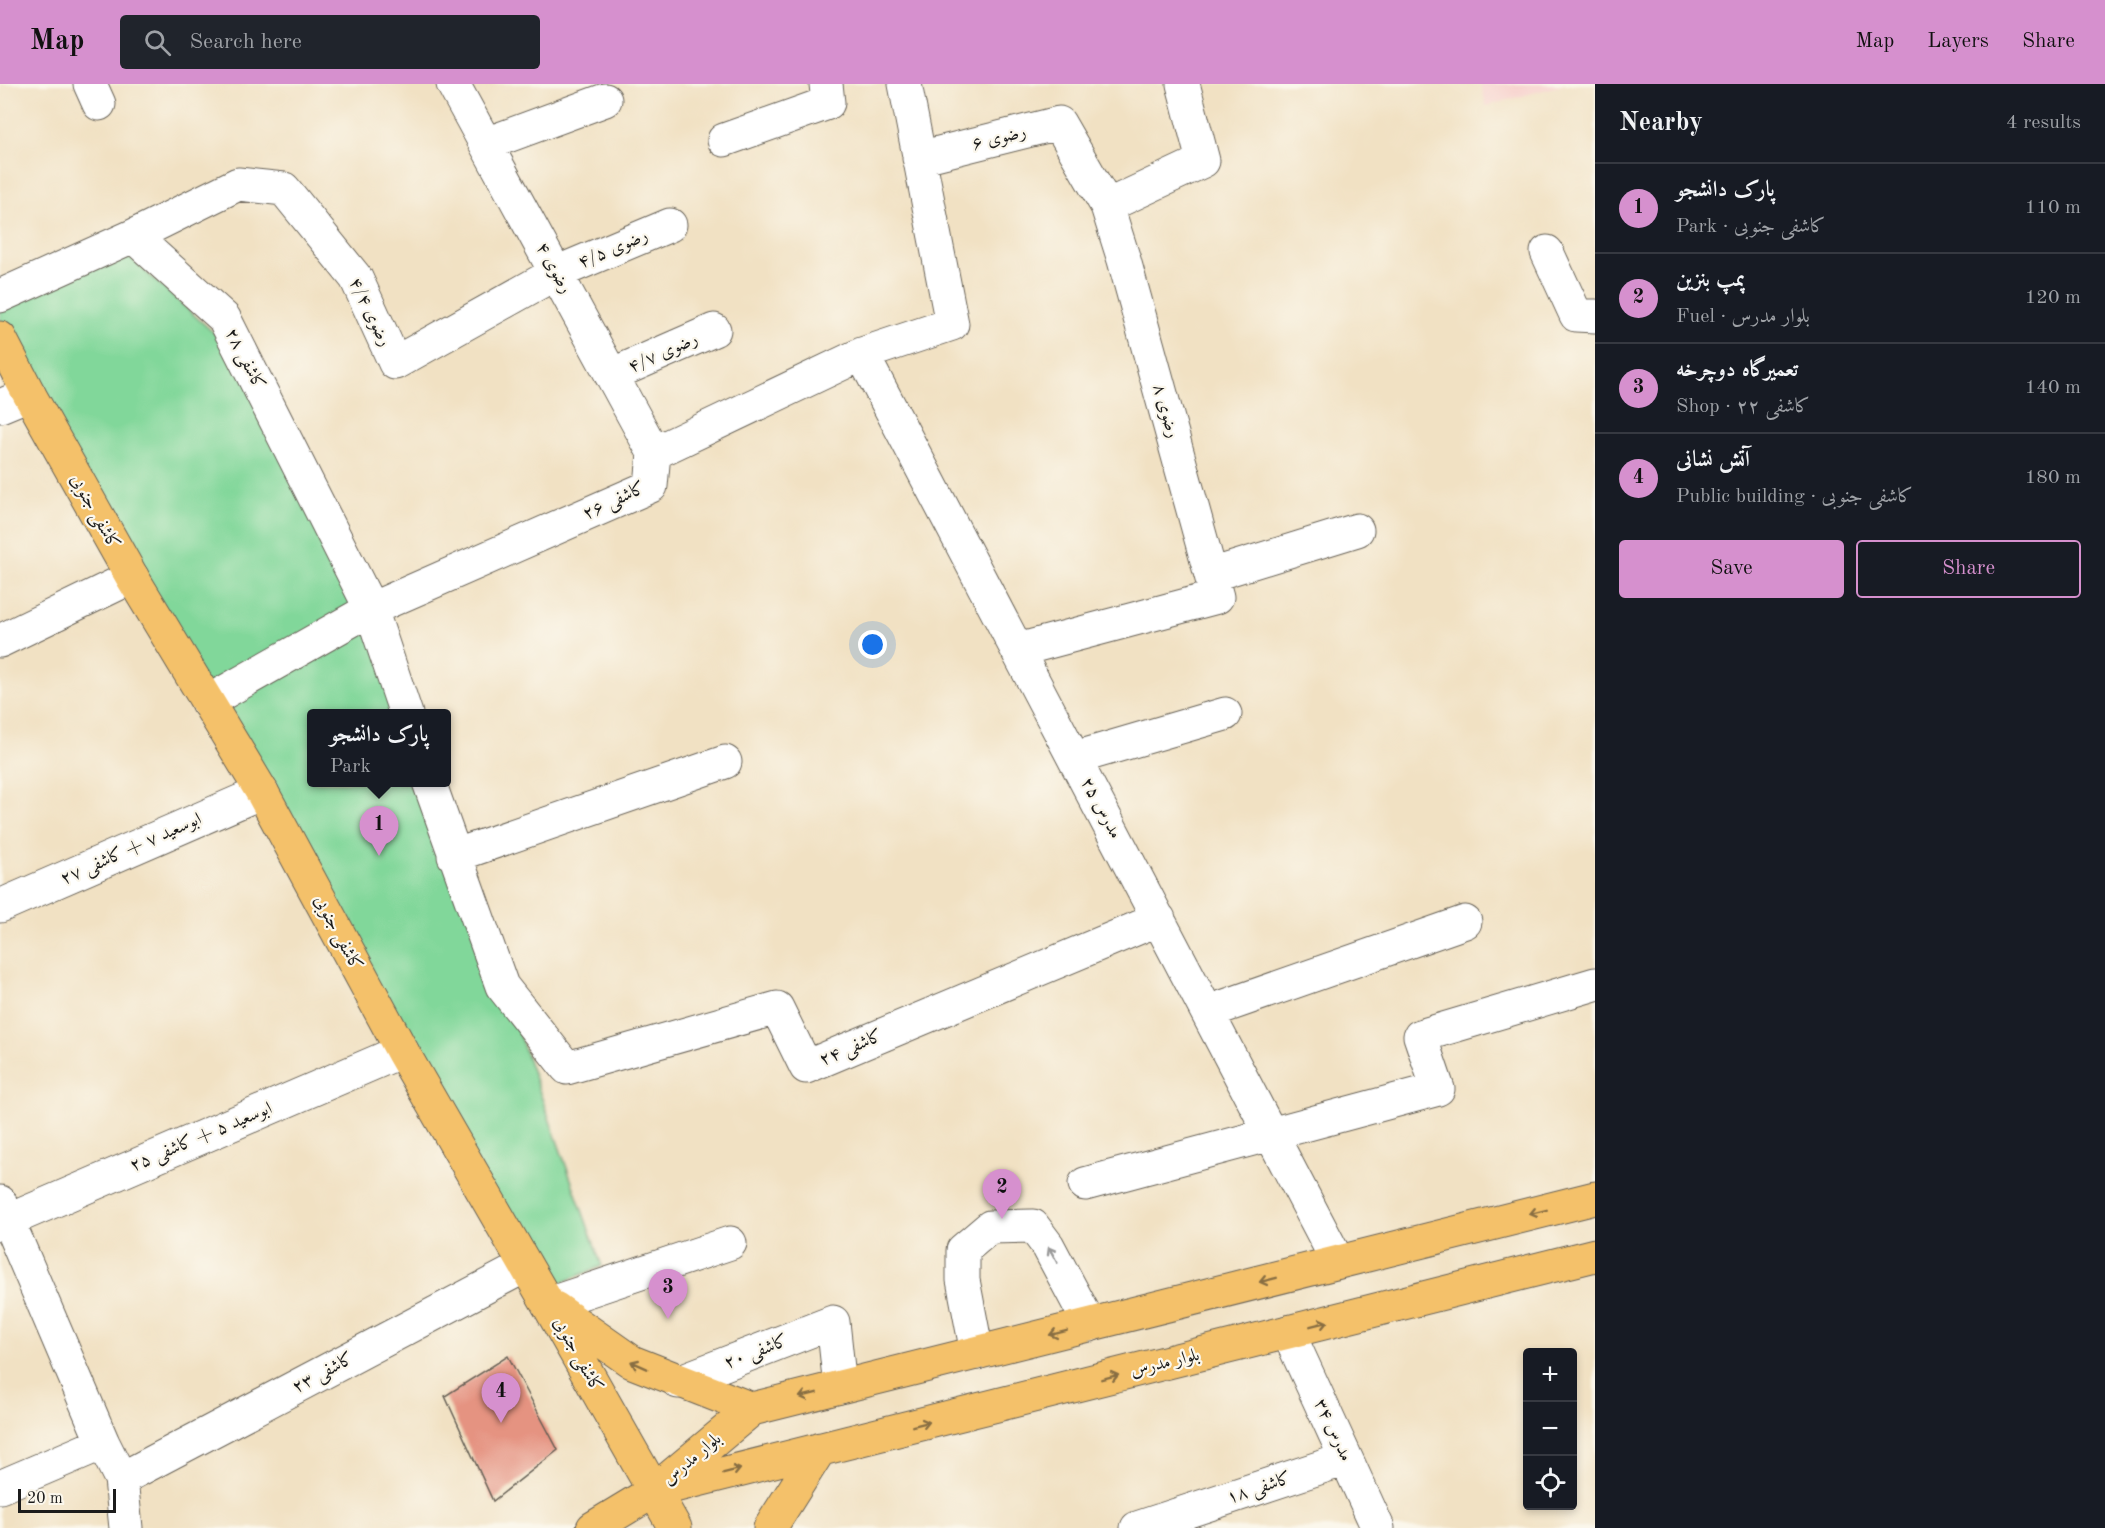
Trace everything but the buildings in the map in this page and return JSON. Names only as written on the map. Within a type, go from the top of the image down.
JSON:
[{"type":"main road","name":"کاشفی جنوبی","points":[[0,338],[14,400],[132,577],[262,792],[402,1051],[549,1304],[675,1528]]},
{"type":"main road","name":"بلوار مدرس","points":[[654,1491],[752,1409],[1595,1198]]},
{"type":"main road","name":"بلوار مدرس","points":[[654,1491],[1595,1255]]},
{"type":"main road","points":[[549,1304],[632,1362],[678,1382],[752,1409]]},
{"type":"main road","points":[[770,1528],[820,1449]]},
{"type":"main road","points":[[593,1528],[654,1491]]},
{"type":"street","name":"رضوی ۴","points":[[453,84],[654,453]]},
{"type":"street","points":[[724,140],[828,104],[826,84]]},
{"type":"street","points":[[654,453],[862,354],[952,324],[905,84]]},
{"type":"street","points":[[1107,206],[1203,161],[1183,84]]},
{"type":"street","points":[[486,144],[605,100]]},
{"type":"street","name":"رضوی ۶","points":[[919,158],[1059,123],[1107,206]]},
{"type":"street","name":"رضوی ۴/۴","points":[[134,236],[238,184],[284,189],[356,278],[395,363],[556,273]]},
{"type":"street","name":"رضوی ۸","points":[[1018,650],[1217,597],[1107,206]]},
{"type":"street","name":"رضوی ۴/۵","points":[[556,273],[670,225]]},
{"type":"street","points":[[0,296],[134,236]]},
{"type":"street","name":"کاشفی ۲۸","points":[[134,236],[224,318],[371,609],[404,709]]},
{"type":"street","points":[[1547,252],[1576,315],[1595,316]]},
{"type":"street","name":"رضوی ۴/۷","points":[[611,375],[714,330]]},
{"type":"street","name":"مدرس ۲۵","points":[[862,354],[1338,1262]]},
{"type":"street","name":"کاشفی ۲۶","points":[[371,609],[651,486],[654,453]]},
{"type":"street","points":[[1211,575],[1357,530]]},
{"type":"street","points":[[0,641],[132,577]]},
{"type":"street","points":[[207,702],[371,609]]},
{"type":"street","points":[[1075,758],[1225,714]]},
{"type":"street","points":[[430,787],[454,856],[725,762]]},
{"type":"street","name":"ابوسعید ۷ + کاشفی ۲۷","points":[[0,906],[262,792]]},
{"type":"street","name":"کاشفی ۲۴","points":[[454,856],[502,986],[567,1068],[777,1008],[806,1067],[1159,919]]},
{"type":"street","points":[[1208,1012],[1465,922]]},
{"type":"street","points":[[1085,1184],[1438,1089],[1420,1036],[1595,984]]},
{"type":"street","name":"ابوسعید ۵ + کاشفی ۲۵","points":[[3,1215],[402,1051]]},
{"type":"street","points":[[3,1215],[121,1479],[126,1528]]},
{"type":"street","points":[[977,1353],[963,1280],[963,1250],[990,1227],[1033,1226],[1048,1246],[1090,1325]]},
{"type":"street","points":[[549,1304],[730,1243]]},
{"type":"street","name":"کاشفی ۲۳","points":[[121,1479],[525,1266]]},
{"type":"street","name":"کاشفی ۲۰","points":[[678,1382],[833,1322],[840,1387]]},
{"type":"street","name":"مدرس ۳۴","points":[[1288,1332],[1378,1528]]},
{"type":"street","points":[[0,1487],[103,1443]]},
{"type":"street","name":"کاشفی ۱۸","points":[[1137,1528],[1346,1459]]},
{"type":"shaded area","points":[[1481,84],[1565,84],[1486,106]]},
{"type":"green space","points":[[116,245],[243,359],[401,709],[307,709],[307,787],[430,787],[602,1266],[546,1289],[0,323],[0,293]]},
{"type":"place","name":"پارک دانشجو","points":[[379,856]]},
{"type":"place","name":"پمپ بنزین","points":[[1002,1219]]},
{"type":"place","name":"تعمیرگاه دوچرخه","points":[[668,1319]]},
{"type":"place","name":"آتش نشانی","points":[[501,1423]]}]
